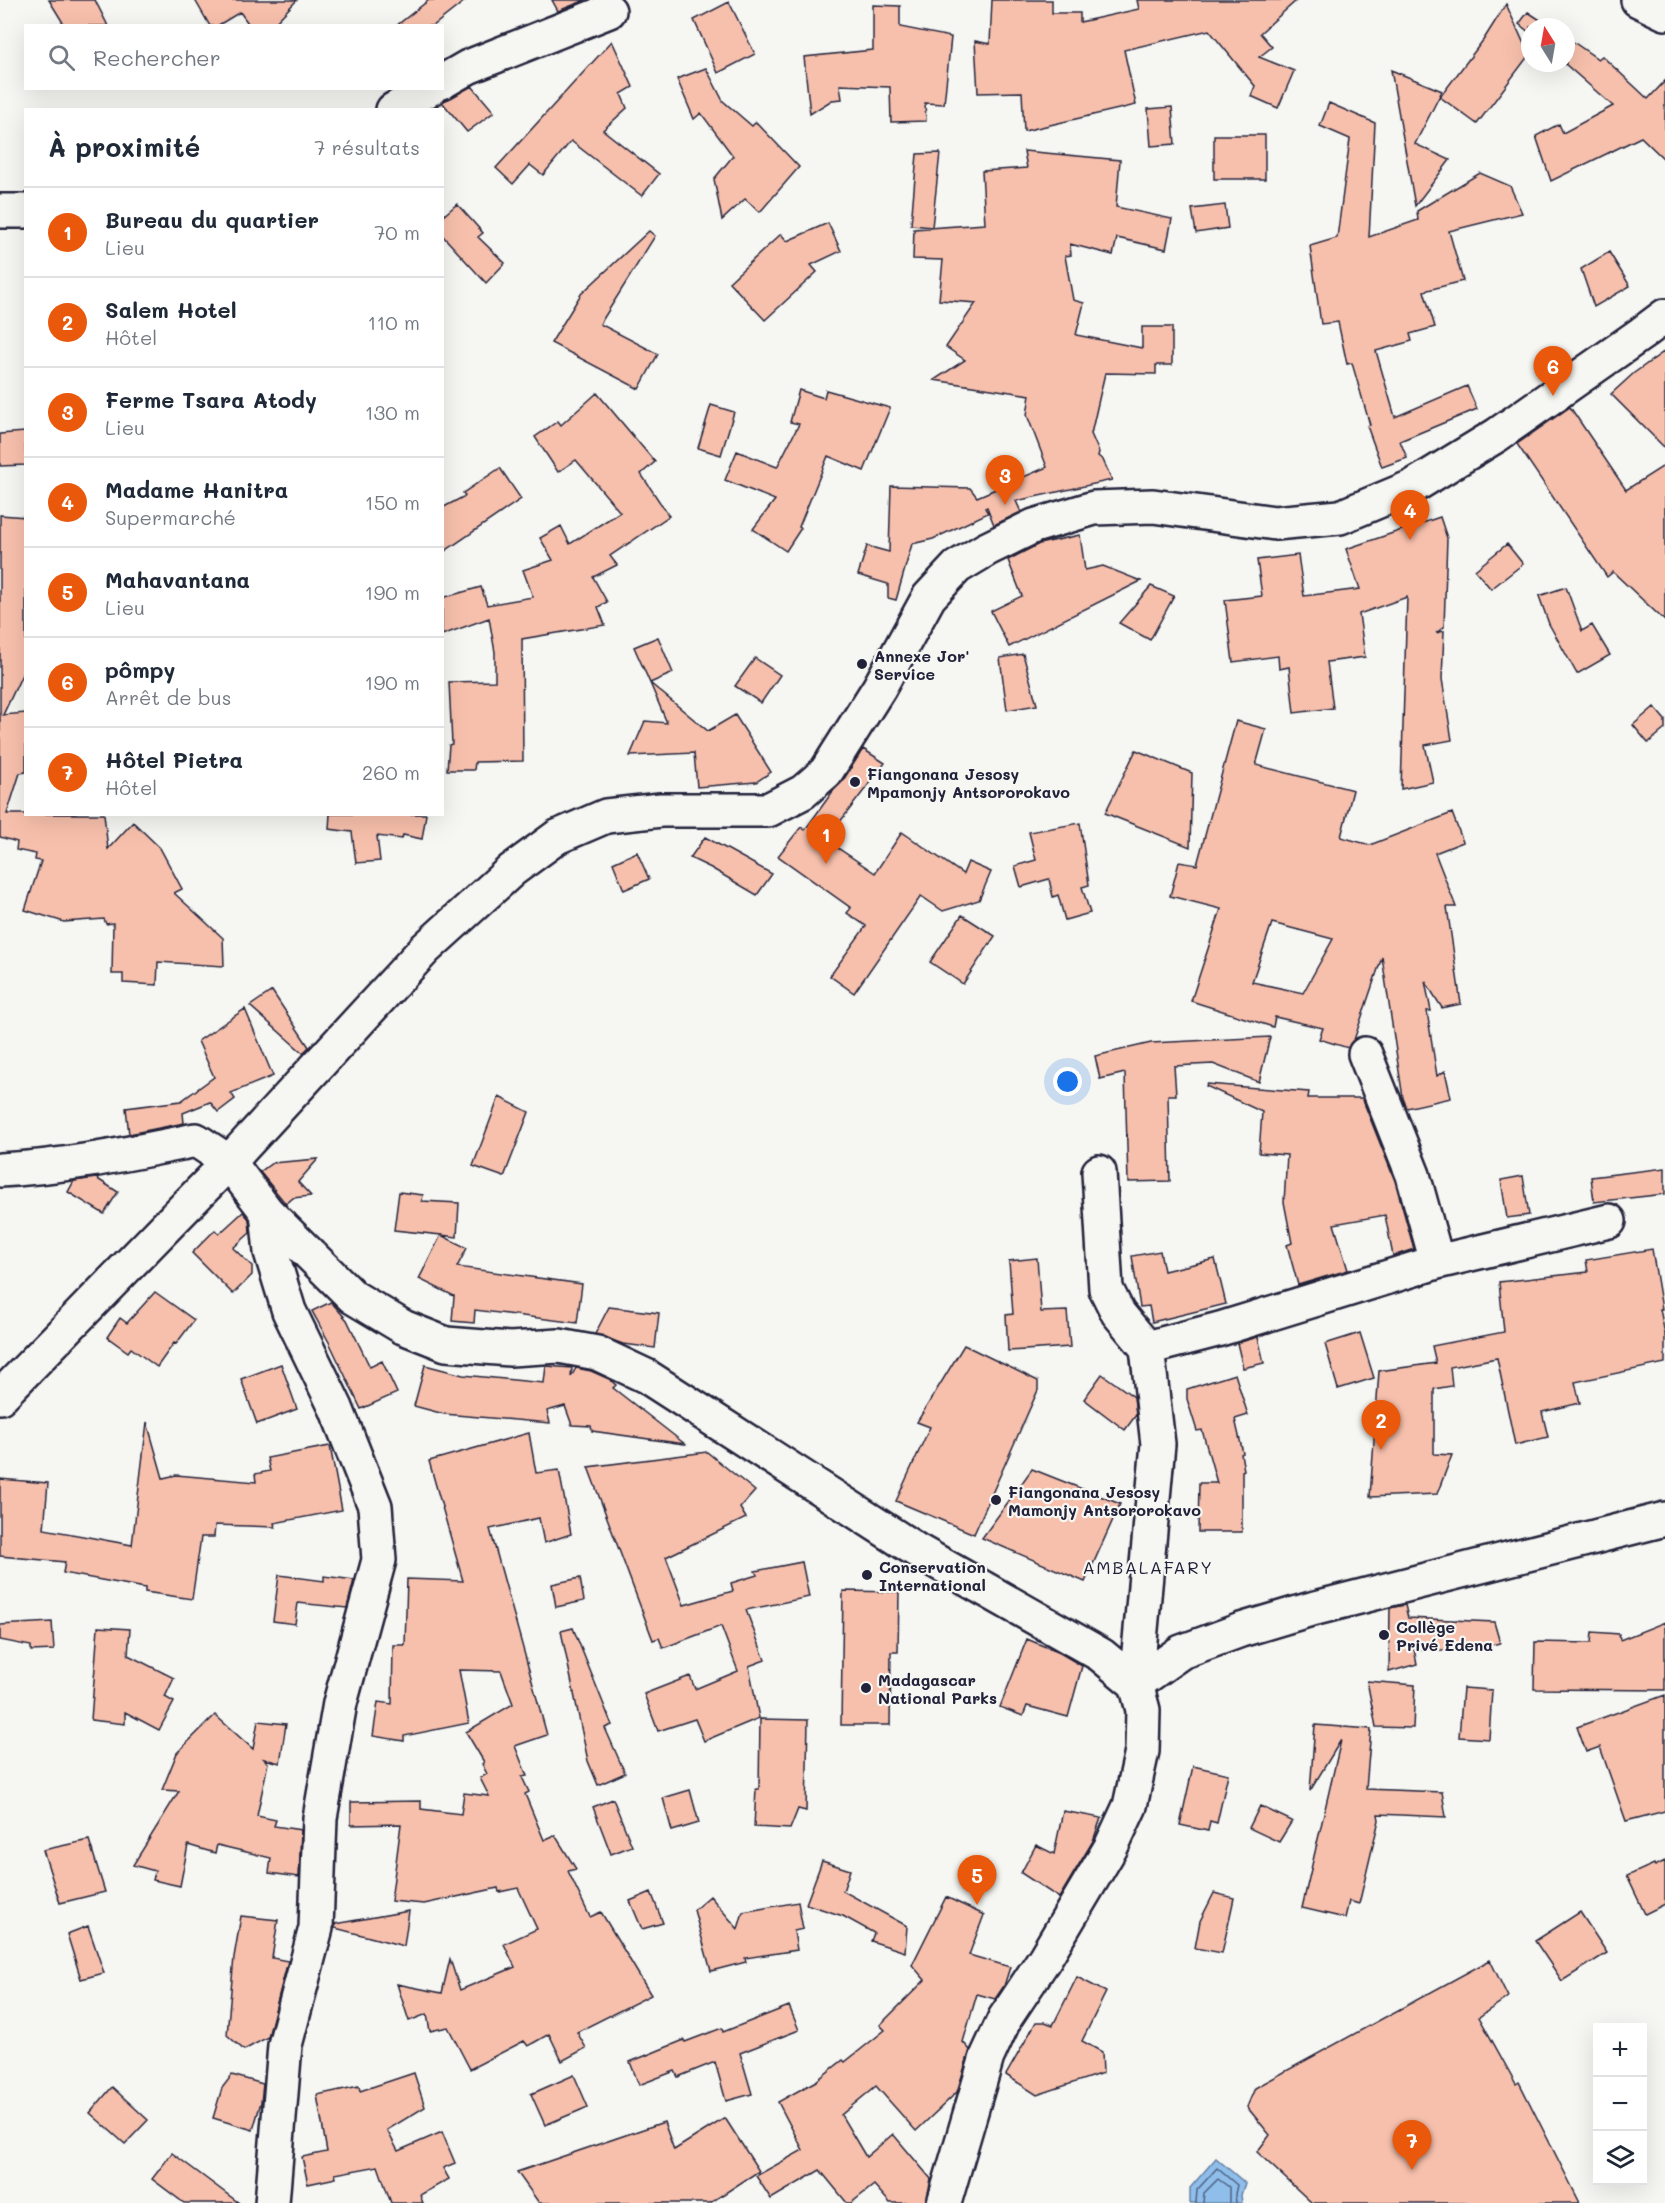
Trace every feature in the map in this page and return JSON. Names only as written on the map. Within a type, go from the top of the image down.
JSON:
[{"type":"street","points":[[1638,0],[1665,13]]},
{"type":"street","points":[[444,81],[468,68],[609,10]]},
{"type":"street","points":[[396,108],[428,90]]},
{"type":"street","points":[[0,210],[24,211]]},
{"type":"street","points":[[0,1397],[229,1162],[425,949],[512,870],[556,837],[606,816],[661,810],[768,810],[803,792],[826,772],[879,688],[929,597],[957,567],[1034,526],[1094,508],[1153,506],[1275,523],[1340,517],[1412,487],[1497,435],[1665,316]]},
{"type":"street","points":[[1365,1054],[1413,1175],[1437,1262]]},
{"type":"street","points":[[0,1170],[24,1169],[107,1157],[196,1140],[229,1162],[267,1212],[353,1297],[403,1327],[446,1344],[510,1348],[559,1346],[597,1353],[646,1376],[916,1550],[1101,1655],[1136,1684]]},
{"type":"street","points":[[944,2203],[987,2057],[1005,2018],[1045,1958],[1111,1847],[1130,1806],[1142,1750],[1143,1710],[1136,1684],[1158,1444],[1147,1348],[1118,1313],[1106,1289],[1099,1172]]},
{"type":"street","points":[[267,1212],[272,1252],[290,1311],[336,1408],[375,1506],[379,1560],[340,1703],[320,1818],[316,1928],[285,2045],[272,2203]]},
{"type":"street","points":[[1147,1348],[1220,1329],[1437,1262],[1609,1221]]},
{"type":"street","points":[[1136,1684],[1181,1652],[1241,1630],[1308,1610],[1665,1519]]},
{"type":"water","points":[[1216,2158],[1245,2183],[1241,2195],[1242,2203],[1190,2203],[1190,2188]]},
{"type":"building","points":[[49,0],[95,0],[107,24],[64,24]]},
{"type":"building","points":[[195,0],[297,0],[274,24],[249,24],[240,12],[220,24],[209,24]]},
{"type":"building","points":[[429,0],[466,0],[436,24],[399,24]]},
{"type":"building","points":[[552,0],[586,0],[558,11]]},
{"type":"building","points":[[992,0],[1052,0],[1052,13],[1080,13],[1080,22],[1139,9],[1137,0],[1297,0],[1260,33],[1272,47],[1259,57],[1294,71],[1278,108],[1251,96],[1255,86],[1209,30],[1124,50],[1136,105],[1024,131],[1022,92],[978,93],[975,41],[990,44]]},
{"type":"building","points":[[729,2],[755,54],[718,73],[694,20]]},
{"type":"building","points":[[1506,4],[1521,37],[1521,66],[1477,124],[1440,97],[1484,39]]},
{"type":"building","points":[[873,5],[900,6],[900,27],[951,37],[944,104],[925,103],[926,121],[891,122],[890,87],[840,85],[842,99],[832,100],[810,114],[804,57],[873,50]]},
{"type":"building","points":[[1528,12],[1537,18],[1524,18]]},
{"type":"building","points":[[612,41],[633,87],[621,94],[627,108],[603,130],[659,174],[642,196],[571,141],[543,175],[530,165],[513,184],[496,168]]},
{"type":"building","points":[[1575,43],[1598,59],[1602,56],[1648,99],[1665,81],[1665,160],[1641,137],[1551,181],[1536,136],[1559,124],[1563,133],[1613,106],[1574,72]]},
{"type":"building","points":[[706,68],[723,101],[752,126],[756,122],[799,167],[760,212],[745,199],[722,220],[714,179],[733,156],[701,113],[694,119],[677,79]]},
{"type":"building","points":[[1391,70],[1442,91],[1415,144],[1450,160],[1415,206]]},
{"type":"building","points":[[472,86],[494,112],[467,132],[442,102]]},
{"type":"building","points":[[1329,103],[1375,123],[1369,237],[1418,220],[1417,211],[1480,173],[1510,186],[1522,213],[1449,231],[1463,281],[1424,291],[1435,327],[1410,334],[1412,341],[1376,351],[1395,417],[1467,386],[1477,409],[1400,441],[1407,458],[1382,467],[1367,426],[1370,425],[1352,363],[1347,364],[1338,322],[1321,324],[1310,246],[1337,238],[1350,139],[1320,126]]},
{"type":"building","points":[[1172,107],[1175,144],[1151,146],[1148,109]]},
{"type":"building","points":[[1214,135],[1265,135],[1265,179],[1214,179]]},
{"type":"building","points":[[1024,151],[1120,160],[1116,207],[1172,219],[1166,249],[1117,238],[1113,255],[1070,244],[1071,255],[1065,256],[1073,300],[1084,303],[1076,335],[1142,348],[1142,327],[1172,327],[1172,365],[1156,365],[1156,374],[1105,373],[1091,434],[1099,452],[1098,456],[1103,460],[1112,480],[1016,501],[1021,512],[994,525],[987,507],[985,508],[988,513],[933,539],[912,544],[896,600],[888,598],[888,584],[858,575],[867,546],[889,552],[891,486],[970,488],[977,497],[1047,467],[1027,415],[1030,395],[934,380],[965,360],[946,347],[976,303],[939,300],[943,260],[913,259],[914,229],[985,224],[982,171],[1027,168]]},
{"type":"building","points":[[940,153],[932,227],[911,225],[917,154]]},
{"type":"building","points":[[457,204],[483,233],[478,237],[505,263],[486,283],[444,237],[444,215]]},
{"type":"building","points":[[1225,205],[1228,228],[1196,233],[1192,209]]},
{"type":"building","points":[[828,223],[841,251],[811,265],[817,272],[765,320],[729,282],[781,234],[787,241]]},
{"type":"building","points":[[649,231],[655,236],[600,324],[658,354],[639,389],[551,343],[581,294]]},
{"type":"building","points":[[1609,252],[1630,286],[1594,307],[1581,269]]},
{"type":"building","points":[[1665,351],[1665,448],[1611,394],[1634,373]]},
{"type":"building","points":[[799,390],[824,398],[826,390],[890,408],[864,471],[828,456],[799,527],[801,528],[786,551],[753,529],[775,500],[725,480],[737,451],[777,467],[799,424],[790,422]]},
{"type":"building","points":[[597,393],[655,462],[641,474],[669,516],[610,556],[617,565],[593,577],[607,602],[598,607],[605,625],[522,639],[523,761],[475,762],[474,770],[447,770],[449,745],[452,744],[449,682],[495,681],[495,652],[489,618],[444,634],[444,597],[481,587],[487,605],[533,597],[523,570],[553,560],[540,538],[561,526],[570,544],[620,512],[576,460],[558,472],[535,437],[558,421],[561,425]]},
{"type":"building","points":[[711,405],[734,412],[721,455],[698,448]]},
{"type":"building","points":[[1570,407],[1626,490],[1665,465],[1665,621],[1613,572],[1607,577],[1517,444]]},
{"type":"building","points":[[24,432],[24,465],[0,466],[0,434]]},
{"type":"building","points":[[500,468],[521,499],[444,552],[444,507],[465,496],[463,493]]},
{"type":"building","points":[[0,515],[24,517],[24,670],[3,715],[24,713],[24,772],[20,773],[7,814],[104,816],[108,849],[133,822],[160,848],[182,889],[174,893],[223,938],[224,966],[158,962],[157,985],[123,983],[123,974],[112,974],[113,923],[106,924],[104,919],[64,922],[25,910],[41,861],[35,860],[36,854],[16,850],[17,842],[0,837]]},
{"type":"building","points":[[1440,517],[1447,538],[1444,627],[1436,633],[1444,631],[1442,679],[1452,740],[1425,745],[1433,782],[1401,789],[1407,597],[1359,614],[1365,657],[1327,662],[1333,708],[1294,713],[1289,667],[1279,669],[1278,656],[1233,662],[1225,600],[1262,596],[1257,560],[1298,555],[1304,596],[1360,589],[1346,549]]},
{"type":"building","points":[[1080,535],[1085,570],[1103,566],[1141,581],[1009,647],[991,611],[1022,596],[1008,560],[1039,544]]},
{"type":"building","points":[[1507,544],[1523,564],[1491,589],[1475,570]]},
{"type":"building","points":[[1151,586],[1174,596],[1150,640],[1119,623]]},
{"type":"building","points":[[1566,587],[1582,631],[1592,625],[1610,655],[1577,674],[1549,624],[1539,596]]},
{"type":"building","points":[[658,637],[673,673],[650,683],[634,647]]},
{"type":"building","points":[[1023,654],[1037,705],[1007,710],[1000,658]]},
{"type":"building","points":[[755,658],[780,675],[761,703],[735,686]]},
{"type":"building","points":[[650,683],[708,731],[735,715],[771,772],[756,782],[697,787],[694,753],[630,756],[645,721],[667,723]]},
{"type":"building","points":[[1654,707],[1665,720],[1665,729],[1648,743],[1633,725]]},
{"type":"building","points":[[1236,721],[1266,729],[1256,765],[1353,790],[1341,837],[1370,845],[1452,813],[1463,842],[1435,853],[1456,907],[1447,907],[1461,1004],[1442,1008],[1425,981],[1431,1011],[1427,1011],[1437,1076],[1445,1071],[1451,1098],[1407,1108],[1403,1098],[1382,957],[1354,1040],[1348,1048],[1319,1039],[1323,1028],[1275,1017],[1273,1027],[1191,1001],[1221,909],[1170,896],[1179,862],[1197,865]],"holes":[[[1272,923],[1333,939],[1303,993],[1252,982]]]},
{"type":"building","points":[[863,749],[885,763],[826,840],[875,873],[902,832],[963,874],[968,862],[991,872],[979,900],[943,911],[921,896],[854,993],[830,976],[866,926],[847,913],[851,908],[778,856],[801,827],[805,830],[842,782]]},
{"type":"building","points":[[1136,750],[1192,773],[1190,847],[1105,813]]},
{"type":"building","points":[[330,816],[426,816],[422,839],[403,835],[402,839],[377,836],[380,861],[356,863],[352,832],[329,829]]},
{"type":"building","points":[[1080,823],[1089,885],[1082,887],[1090,913],[1065,920],[1058,895],[1053,897],[1049,879],[1021,887],[1015,866],[1036,860],[1029,832]]},
{"type":"building","points":[[705,837],[772,874],[757,895],[690,858]]},
{"type":"building","points":[[637,852],[649,879],[624,890],[613,863]]},
{"type":"building","points":[[962,915],[995,936],[963,984],[930,962]]},
{"type":"building","points":[[272,991],[309,1047],[303,1053],[250,1006]]},
{"type":"building","points":[[245,1009],[273,1076],[231,1093],[235,1099],[218,1112],[210,1102],[183,1113],[184,1123],[129,1134],[126,1108],[181,1101],[214,1077],[198,1041]]},
{"type":"building","points":[[1270,1037],[1259,1082],[1213,1064],[1174,1066],[1176,1095],[1168,1095],[1170,1181],[1128,1182],[1125,1073],[1100,1079],[1095,1056],[1151,1043]]},
{"type":"building","points":[[1207,1084],[1309,1092],[1308,1098],[1362,1098],[1395,1181],[1414,1249],[1393,1256],[1385,1215],[1334,1224],[1348,1270],[1298,1285],[1287,1245],[1292,1243],[1284,1202],[1287,1155],[1259,1153],[1262,1112],[1206,1086]]},
{"type":"building","points":[[499,1097],[529,1112],[504,1177],[473,1166]]},
{"type":"building","points":[[318,1159],[298,1182],[311,1196],[293,1198],[286,1204],[260,1172],[272,1163]]},
{"type":"building","points":[[1665,1168],[1665,1194],[1594,1202],[1591,1177]]},
{"type":"building","points":[[1523,1176],[1529,1215],[1507,1218],[1501,1180]]},
{"type":"building","points":[[96,1178],[118,1192],[104,1214],[68,1192],[74,1181]]},
{"type":"building","points":[[399,1192],[423,1195],[422,1201],[459,1203],[457,1237],[394,1230]]},
{"type":"building","points":[[243,1212],[249,1219],[250,1233],[233,1248],[252,1266],[252,1275],[233,1294],[192,1253],[215,1230],[219,1234]]},
{"type":"building","points":[[441,1235],[467,1248],[457,1267],[582,1284],[577,1323],[475,1310],[474,1323],[452,1321],[454,1296],[419,1279]]},
{"type":"building","points":[[1652,1249],[1665,1334],[1665,1363],[1575,1382],[1580,1403],[1542,1412],[1548,1437],[1515,1445],[1497,1358],[1450,1367],[1452,1386],[1434,1389],[1434,1454],[1452,1455],[1437,1494],[1370,1497],[1379,1371],[1436,1363],[1432,1346],[1504,1332],[1499,1282],[1588,1272],[1586,1260]]},
{"type":"building","points":[[1160,1251],[1164,1271],[1215,1259],[1226,1304],[1152,1322],[1149,1306],[1140,1307],[1132,1256]]},
{"type":"building","points":[[1037,1258],[1041,1312],[1067,1311],[1070,1347],[1008,1351],[1006,1315],[1013,1314],[1009,1261]]},
{"type":"building","points":[[155,1292],[194,1320],[157,1367],[131,1348],[128,1352],[107,1337],[120,1318],[127,1323]]},
{"type":"building","points":[[331,1302],[347,1320],[370,1367],[382,1361],[397,1393],[361,1409],[312,1311]]},
{"type":"building","points":[[609,1307],[659,1313],[655,1348],[623,1344],[595,1334]]},
{"type":"building","points":[[1360,1333],[1374,1378],[1338,1389],[1325,1344]]},
{"type":"building","points":[[1258,1337],[1264,1363],[1243,1368],[1237,1343]]},
{"type":"building","points":[[964,1345],[1038,1381],[1038,1390],[974,1534],[896,1501],[930,1427],[917,1422]]},
{"type":"building","points":[[281,1364],[297,1409],[257,1424],[241,1379]]},
{"type":"building","points":[[425,1365],[463,1375],[544,1383],[546,1366],[572,1368],[571,1377],[576,1368],[591,1371],[609,1379],[616,1385],[613,1388],[685,1444],[592,1431],[591,1426],[572,1425],[565,1406],[547,1411],[550,1423],[444,1414],[414,1406]]},
{"type":"building","points":[[1102,1374],[1134,1397],[1136,1415],[1125,1430],[1084,1399]]},
{"type":"building","points":[[1235,1374],[1248,1415],[1235,1419],[1243,1453],[1241,1454],[1244,1470],[1242,1471],[1242,1532],[1198,1532],[1199,1483],[1217,1483],[1202,1430],[1197,1431],[1187,1399],[1187,1389]]},
{"type":"building","points":[[147,1422],[163,1478],[176,1475],[256,1482],[255,1474],[270,1471],[267,1458],[330,1446],[342,1510],[274,1523],[275,1527],[215,1525],[214,1537],[201,1537],[192,1599],[145,1592],[145,1588],[63,1573],[65,1562],[0,1556],[0,1479],[48,1483],[44,1529],[132,1545]]},
{"type":"building","points":[[529,1433],[536,1473],[559,1470],[571,1534],[544,1543],[539,1518],[490,1529],[547,1735],[515,1746],[527,1776],[522,1777],[529,1792],[525,1794],[544,1840],[555,1835],[576,1869],[568,1871],[590,1917],[601,1912],[651,1995],[577,2032],[586,2048],[562,2061],[549,2034],[528,2046],[524,2041],[470,2069],[448,2027],[430,2031],[427,2014],[409,2021],[397,1984],[442,1993],[450,1959],[460,1990],[515,1967],[504,1944],[537,1929],[518,1888],[499,1892],[498,1888],[424,1904],[391,1901],[401,1824],[351,1825],[351,1802],[421,1801],[421,1809],[461,1814],[464,1793],[489,1796],[480,1778],[487,1774],[482,1764],[484,1762],[466,1732],[513,1704],[501,1671],[459,1670],[469,1723],[404,1736],[404,1741],[373,1736],[378,1702],[392,1704],[393,1645],[405,1645],[407,1579],[463,1581],[429,1461]]},
{"type":"building","points":[[707,1452],[755,1491],[740,1508],[746,1518],[666,1557],[684,1605],[733,1591],[731,1583],[757,1575],[755,1571],[802,1562],[809,1597],[746,1610],[765,1660],[749,1666],[759,1718],[704,1741],[695,1719],[658,1731],[644,1694],[690,1676],[695,1689],[738,1671],[721,1626],[663,1648],[659,1638],[653,1640],[588,1467]]},
{"type":"building","points":[[1032,1469],[1120,1504],[1085,1582],[982,1538]]},
{"type":"building","points":[[279,1575],[324,1581],[324,1576],[354,1580],[347,1608],[298,1603],[295,1624],[273,1621]]},
{"type":"building","points":[[580,1578],[584,1601],[556,1607],[552,1584]]},
{"type":"building","name":"Madagascar National Parks","points":[[843,1591],[899,1592],[898,1652],[891,1652],[890,1725],[841,1725]]},
{"type":"building","points":[[1405,1605],[1408,1618],[1494,1622],[1500,1643],[1466,1651],[1414,1649],[1417,1664],[1389,1672],[1390,1608]]},
{"type":"building","points":[[52,1622],[54,1650],[31,1651],[31,1646],[0,1640],[0,1625]]},
{"type":"building","points":[[1665,1622],[1665,1690],[1534,1689],[1535,1642],[1591,1643],[1592,1632],[1619,1634],[1620,1640]]},
{"type":"building","points":[[98,1627],[130,1629],[128,1655],[174,1678],[165,1697],[174,1702],[159,1730],[125,1712],[125,1724],[91,1720]]},
{"type":"building","points":[[573,1628],[612,1725],[605,1728],[625,1773],[598,1785],[588,1761],[561,1631]]},
{"type":"building","points":[[1027,1639],[1060,1653],[1082,1666],[1068,1717],[1027,1706],[1023,1716],[1000,1707]]},
{"type":"building","points":[[1367,1681],[1415,1685],[1413,1728],[1376,1727]]},
{"type":"building","points":[[1463,1688],[1492,1690],[1489,1739],[1459,1737]]},
{"type":"building","points":[[1665,1695],[1665,1811],[1626,1821],[1600,1747],[1586,1752],[1577,1727]]},
{"type":"building","points":[[215,1715],[253,1749],[258,1721],[286,1724],[280,1763],[264,1759],[268,1763],[257,1816],[276,1820],[274,1826],[301,1830],[299,1877],[269,1873],[271,1858],[217,1845],[215,1853],[188,1845],[180,1886],[153,1880],[155,1871],[133,1865],[179,1791],[162,1790],[177,1753]]},
{"type":"building","points":[[760,1719],[808,1720],[806,1811],[798,1809],[790,1829],[754,1827],[756,1789],[759,1789]]},
{"type":"building","points":[[1315,1725],[1371,1729],[1366,1789],[1442,1792],[1446,1817],[1378,1814],[1379,1820],[1359,1904],[1349,1901],[1345,1918],[1302,1908],[1341,1740],[1310,1791]]},
{"type":"building","points":[[1193,1766],[1228,1774],[1217,1823],[1210,1821],[1208,1831],[1180,1825]]},
{"type":"building","points":[[690,1790],[699,1823],[672,1831],[663,1798]]},
{"type":"building","points":[[613,1799],[632,1846],[611,1854],[593,1807]]},
{"type":"building","points":[[1260,1806],[1292,1821],[1279,1842],[1249,1828]]},
{"type":"building","points":[[1063,1811],[1101,1818],[1093,1841],[1059,1898],[1021,1873],[1036,1845],[1054,1854]]},
{"type":"building","points":[[89,1840],[105,1892],[60,1903],[43,1850]]},
{"type":"building","points":[[822,1861],[850,1870],[843,1891],[907,1926],[905,1952],[871,1941],[874,1933],[843,1916],[806,1904]]},
{"type":"building","points":[[1665,1861],[1665,1904],[1645,1914],[1627,1876]]},
{"type":"building","points":[[651,1892],[663,1923],[642,1929],[630,1901]]},
{"type":"building","points":[[1214,1893],[1234,1898],[1222,1953],[1195,1948],[1200,1921]]},
{"type":"building","points":[[710,1896],[738,1929],[743,1912],[798,1902],[803,1929],[794,1931],[797,1950],[745,1958],[746,1962],[711,1971],[694,1910]]},
{"type":"building","points":[[946,1897],[984,1915],[969,1955],[1010,1967],[1004,1986],[995,1999],[977,1994],[963,2042],[970,2050],[957,2092],[916,2131],[876,2086],[841,2115],[866,2157],[893,2134],[931,2179],[926,2203],[890,2203],[874,2185],[851,2203],[847,2203],[820,2170],[771,2199],[756,2176],[803,2150],[778,2102],[816,2081],[843,2060],[845,2062],[885,2030],[880,2025],[925,1980],[912,1965]]},
{"type":"building","points":[[409,1911],[404,1946],[335,1928],[335,1924]]},
{"type":"building","points":[[1580,1912],[1607,1953],[1562,1981],[1535,1941]]},
{"type":"building","points":[[241,1916],[278,1920],[272,1958],[288,1961],[268,2037],[244,2050],[227,2035],[234,1957]]},
{"type":"building","points":[[88,1926],[104,1973],[81,1979],[67,1934]]},
{"type":"building","points":[[1490,1960],[1508,1997],[1479,2017],[1516,2084],[1519,2082],[1580,2203],[1312,2203],[1257,2152],[1270,2135],[1247,2107],[1255,2088]]},
{"type":"building","points":[[1077,1977],[1106,1992],[1082,2041],[1102,2052],[1103,2073],[1037,2095],[1006,2075],[1036,2022],[1053,2025]]},
{"type":"building","points":[[789,2006],[799,2030],[740,2053],[752,2094],[726,2101],[715,2062],[678,2077],[675,2071],[639,2085],[630,2062],[684,2040],[685,2042],[722,2028],[723,2032]]},
{"type":"building","points":[[414,2073],[425,2107],[387,2130],[398,2151],[442,2132],[455,2163],[443,2168],[449,2179],[420,2195],[423,2203],[391,2203],[378,2166],[335,2174],[336,2178],[308,2184],[302,2157],[327,2152],[317,2095],[359,2086],[360,2091]]},
{"type":"building","points":[[232,2075],[263,2084],[261,2102],[253,2130],[213,2118],[222,2088]]},
{"type":"building","points":[[574,2075],[588,2107],[545,2125],[531,2094]]},
{"type":"building","points":[[112,2087],[148,2120],[125,2144],[90,2113]]},
{"type":"building","points":[[725,2118],[759,2171],[710,2203],[539,2203],[517,2172],[664,2122],[674,2150]]},
{"type":"building","points":[[172,2153],[239,2203],[184,2203],[152,2179]]},
{"type":"place","name":"pômpy","points":[[1553,396]]},
{"type":"place","name":"Ferme Tsara Atody","points":[[1005,505]]},
{"type":"place","name":"Madame Hanitra","points":[[1410,540]]},
{"type":"place","name":"Annexe Jor' Service","points":[[862,664]]},
{"type":"place","name":"Fiangonana Jesosy Mpamonjy Antsororokavo","points":[[855,782]]},
{"type":"place","name":"Bureau du quartier","points":[[826,864]]},
{"type":"place","name":"Salem Hotel","points":[[1381,1450]]},
{"type":"place","name":"Fiangonana Jesosy Mamonjy Antsororokavo","points":[[996,1500]]},
{"type":"place","name":"Conservation International","points":[[867,1575]]},
{"type":"place","name":"Collège Privé Edena","points":[[1384,1635]]},
{"type":"place","name":"Madagascar National Parks","points":[[866,1688]]},
{"type":"place","name":"Mahavantana","points":[[977,1905]]},
{"type":"place","name":"Hôtel Pietra","points":[[1412,2170]]},
{"type":"district","name":"AMBALAFARY","points":[[1148,1567]]}]
